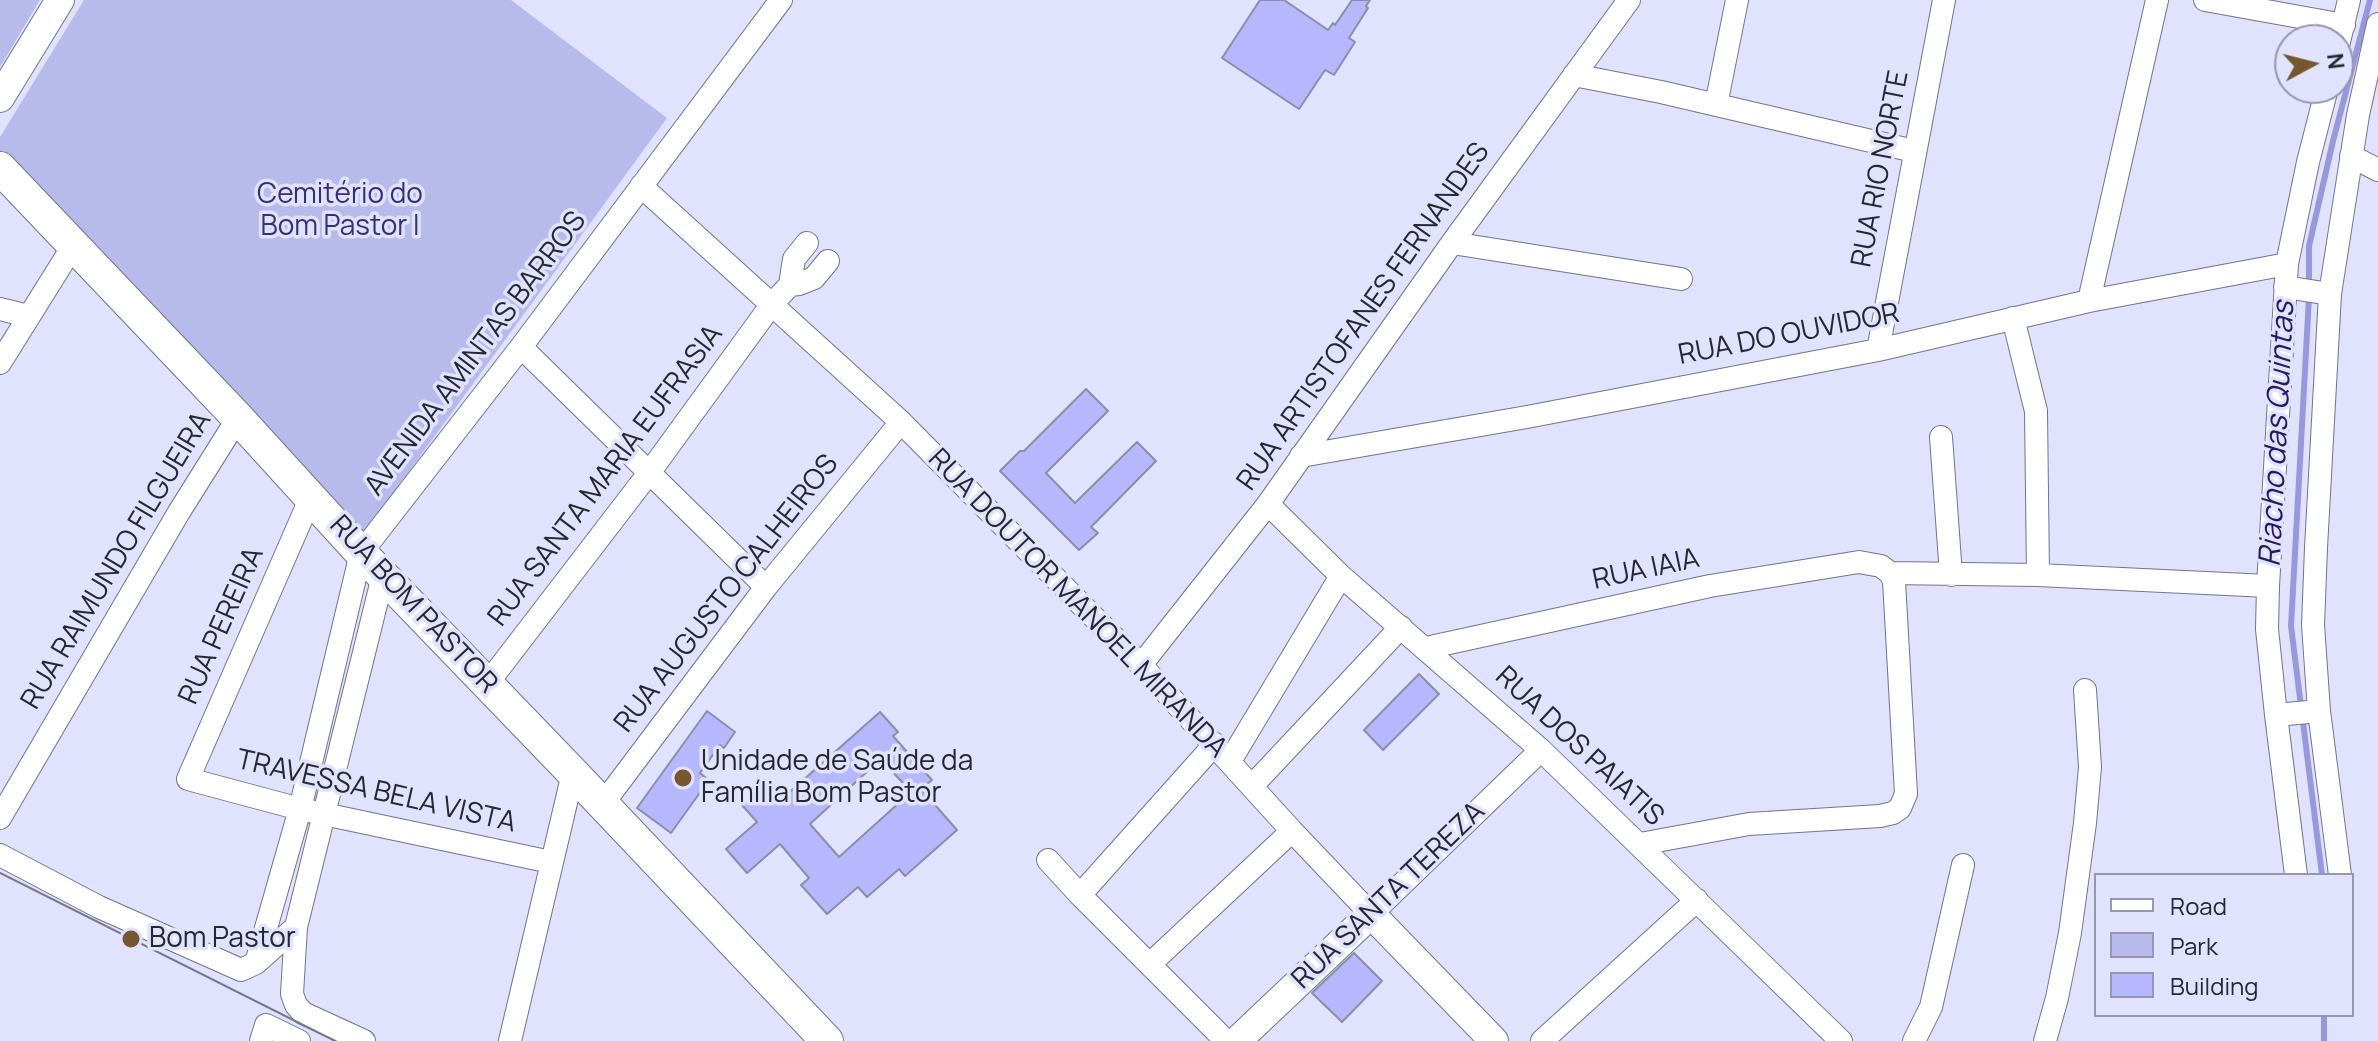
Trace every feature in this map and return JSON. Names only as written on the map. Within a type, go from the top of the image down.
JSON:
[{"type":"main road","name":"RUA BOM PASTOR","points":[[0,168],[827,1041]]},
{"type":"street","points":[[0,98],[60,0]]},
{"type":"street","name":"AVENIDA AMINTAS BARROS","points":[[256,963],[372,564],[521,347],[781,0]]},
{"type":"street","name":"RUA ARTISTOFANES FERNANDES","points":[[1141,665],[1268,504],[1629,0]]},
{"type":"street","points":[[1716,105],[1737,0]]},
{"type":"street","name":"RUA RIO NORTE","points":[[1878,350],[1944,0]]},
{"type":"street","points":[[2089,301],[2157,0]]},
{"type":"street","points":[[2205,0],[2298,24]]},
{"type":"street","points":[[2344,24],[2349,0]]},
{"type":"street","points":[[2340,873],[2316,711],[2313,625],[2327,293],[2378,24]]},
{"type":"street","points":[[1574,75],[1914,151]]},
{"type":"street","points":[[2296,873],[2267,629],[2268,586],[2289,288],[2287,264],[2323,104]]},
{"type":"street","points":[[2351,156],[2378,170]]},
{"type":"street","name":"RUA DOUTOR MANOEL MIRANDA","points":[[641,186],[901,422],[1141,665],[1292,831],[1494,1041]]},
{"type":"street","points":[[807,243],[794,259],[790,285],[814,278],[828,261]]},
{"type":"street","points":[[1452,243],[1681,279]]},
{"type":"street","points":[[0,363],[73,246]]},
{"type":"street","name":"RUA DO OUVIDOR","points":[[1301,456],[1527,417],[1878,350],[2089,301],[2287,264]]},
{"type":"street","name":"RUA SANTA MARIA EUFRASIA","points":[[487,684],[649,473],[772,304],[790,285]]},
{"type":"street","points":[[2289,288],[2327,293]]},
{"type":"street","points":[[0,309],[28,316]]},
{"type":"street","points":[[2013,318],[2036,411],[2038,575]]},
{"type":"street","points":[[521,347],[766,587]]},
{"type":"street","name":"RUA RAIMUNDO FILGUEIRA","points":[[0,818],[179,512],[238,418]]},
{"type":"street","name":"RUA AUGUSTO CALHEIROS","points":[[602,805],[766,587],[901,422]]},
{"type":"street","points":[[1941,437],[1951,575]]},
{"type":"street","name":"RUA PEREIRA","points":[[188,779],[311,497]]},
{"type":"street","name":"RUA DOS PAIATIS","points":[[1268,504],[1341,576],[1541,750],[1841,1041]]},
{"type":"street","name":"RUA IAIA","points":[[1426,648],[1710,586],[1859,562],[1885,569],[1951,575],[2038,575],[2268,586]]},
{"type":"street","name":"AVENIDA AMINTAS BARROS","points":[[364,1041],[303,1013],[292,994],[296,927],[325,814],[372,564]]},
{"type":"street","points":[[1640,844],[1749,824],[1880,816],[1900,808],[1906,794],[1894,581],[1885,569]]},
{"type":"street","points":[[1080,895],[1222,752],[1341,576]]},
{"type":"street","points":[[1252,786],[1401,627]]},
{"type":"street","points":[[2045,1041],[2070,933],[2085,823],[2090,767],[2085,690]]},
{"type":"street","points":[[2279,715],[2316,711]]},
{"type":"street","name":"RUA SANTA TEREZA","points":[[1237,1041],[1541,750]]},
{"type":"street","points":[[510,1041],[573,773]]},
{"type":"street","name":"TRAVESSA BELA VISTA","points":[[188,779],[300,809],[551,862]]},
{"type":"street","points":[[1150,964],[1292,831]]},
{"type":"street","points":[[0,855],[99,907],[241,970],[256,963],[296,927]]},
{"type":"street","points":[[1048,860],[1226,1041]]},
{"type":"street","points":[[1914,1041],[1931,1007],[1963,865]]},
{"type":"street","points":[[1542,1041],[1697,900]]},
{"type":"street","points":[[264,1033],[299,1041]]},
{"type":"green space","points":[[0,0],[40,0],[0,67]]},
{"type":"green space","name":"Cemitério do Bom Pastor I","points":[[84,0],[511,0],[667,118],[359,540],[0,152],[0,137]]},
{"type":"building","points":[[1260,0],[1284,0],[1328,30],[1352,0],[1370,0],[1349,38],[1355,42],[1334,75],[1325,70],[1299,109],[1222,58]]},
{"type":"building","points":[[1086,389],[1108,411],[1046,473],[1075,503],[1137,442],[1156,461],[1091,527],[1098,533],[1079,550],[1000,471]]},
{"type":"building","points":[[1419,674],[1439,694],[1383,750],[1364,730]]},
{"type":"building","points":[[707,711],[735,732],[724,748],[720,745],[700,773],[709,780],[671,833],[637,808]]},
{"type":"building","points":[[880,712],[898,732],[893,736],[932,780],[921,789],[957,830],[905,876],[899,869],[867,897],[858,887],[827,914],[801,885],[809,878],[780,844],[747,873],[726,849],[757,822],[741,804],[769,780],[784,797]],"holes":[[[881,759],[911,792],[839,857],[810,824]]]},
{"type":"building","points":[[1354,953],[1382,981],[1342,1022],[1312,993]]},
{"type":"waterway","name":"Riacho das Quintas","points":[[2309,286],[2309,246],[2370,0]]},
{"type":"waterway","name":"Riacho das Quintas","points":[[2309,297],[2291,626],[2322,873]]},
{"type":"waterway","name":"Riacho das Quintas","points":[[2324,1017],[2324,1041]]},
{"type":"tram line","points":[[0,873],[335,1041]]},
{"type":"place","name":"Unidade de Saúde da Família Bom Pastor","points":[[683,778]]},
{"type":"place","name":"Bom Pastor","points":[[131,939]]}]
